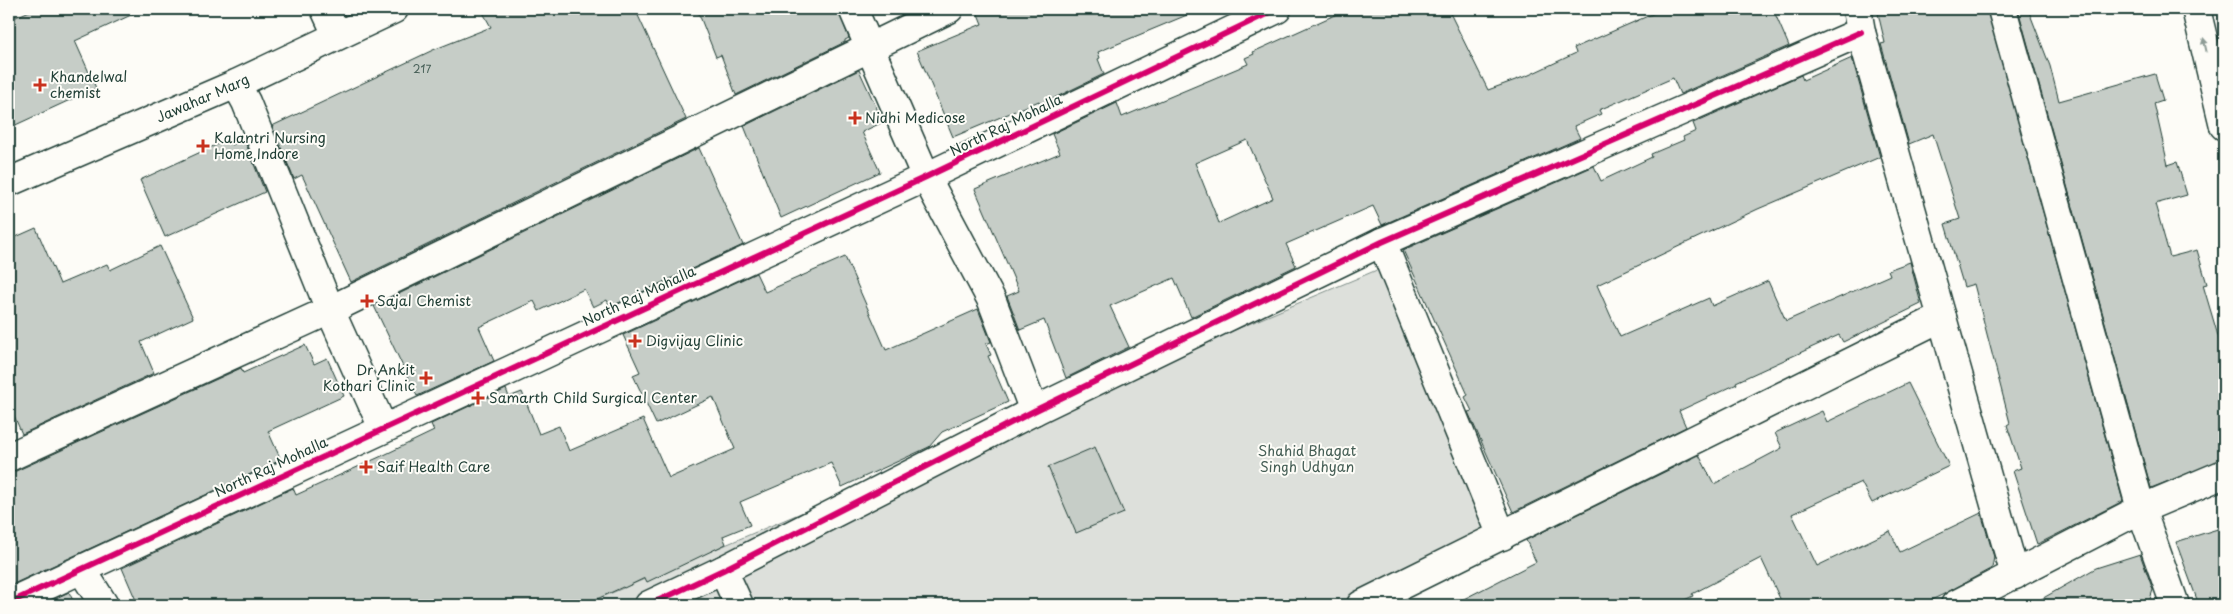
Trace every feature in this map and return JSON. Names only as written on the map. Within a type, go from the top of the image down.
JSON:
[{"type":"street","points":[[325,9],[337,34]]},
{"type":"street","name":"Jawahar Marg","points":[[9,182],[236,84],[337,34],[394,9]]},
{"type":"street","points":[[853,9],[926,177],[992,301],[1034,411]]},
{"type":"street","points":[[9,457],[330,310],[949,9]]},
{"type":"street","name":"North Raj Mohalla","points":[[9,603],[926,177],[1277,9]]},
{"type":"street","points":[[2002,9],[2141,508],[2175,605]]},
{"type":"street","points":[[2196,9],[2224,126]]},
{"type":"street","points":[[649,605],[723,570],[1034,411],[1382,242],[1859,20],[2015,575]]},
{"type":"street","points":[[236,84],[246,102],[330,310],[383,428]]},
{"type":"street","points":[[1382,242],[1502,536]]},
{"type":"street","points":[[1361,605],[1942,317]]},
{"type":"street","points":[[1955,605],[2141,508],[2224,474]]},
{"type":"street","points":[[82,570],[104,605]]},
{"type":"street","points":[[723,570],[738,605]]},
{"type":"green space","name":"Shahid Bhagat Singh Udhyan","points":[[1391,264],[1495,539],[1343,605],[583,605]]},
{"type":"building","points":[[34,9],[144,9],[75,41],[96,88],[9,128],[9,20]]},
{"type":"building","points":[[481,9],[635,9],[686,119],[351,282],[302,175],[294,179],[272,126],[433,50],[491,27]]},
{"type":"building","points":[[697,9],[838,9],[849,38],[845,42],[736,95],[721,55],[716,57]]},
{"type":"building","points":[[976,9],[1199,10],[1098,52],[1100,58],[1098,59],[1104,74],[1040,105],[1039,101],[953,137],[917,51],[982,24]]},
{"type":"building","points":[[1348,9],[1448,9],[1488,90],[1529,75],[1576,53],[1574,48],[1664,9],[1773,9],[1789,46],[1680,94],[1673,78],[1599,110],[1601,114],[1574,126],[1580,138],[1382,225],[1373,206],[1286,244],[1296,266],[1191,317],[1174,278],[1110,306],[1129,347],[1066,378],[1044,320],[1020,330],[1007,296],[1019,291],[975,189],[1060,153],[1052,134],[1117,103],[1122,117],[1248,64],[1245,58],[1254,54],[1253,52]],"holes":[[[1247,140],[1273,198],[1219,223],[1195,163]]]},
{"type":"building","points":[[1877,9],[1987,9],[2123,501],[2037,544],[2013,471],[2021,468],[2007,425],[2010,423],[1974,284],[1964,287],[1945,224],[1960,219],[1933,134],[1909,144],[1881,44],[1885,43]]},
{"type":"building","points":[[2018,9],[2028,9],[2050,66],[2059,101],[2155,74],[2163,100],[2154,103],[2168,165],[2177,162],[2187,195],[2155,204],[2170,257],[2197,250],[2207,284],[2203,285],[2224,356],[2224,459],[2151,488]]},
{"type":"building","points":[[1852,58],[1880,157],[1758,209],[1597,285],[1620,337],[1709,298],[1712,306],[1768,281],[1786,321],[1890,275],[1888,270],[1910,262],[1921,304],[1843,342],[1839,335],[1736,382],[1737,384],[1679,411],[1686,427],[1513,512],[1468,412],[1472,411],[1465,397],[1468,395],[1403,250],[1594,166],[1601,181],[1652,157],[1651,154],[1684,140],[1683,137],[1696,131],[1693,123],[1801,75],[1803,80]]},
{"type":"building","points":[[859,70],[883,122],[862,132],[880,172],[781,218],[744,126]]},
{"type":"building","points":[[229,139],[232,145],[244,139],[265,192],[165,237],[140,180]]},
{"type":"building","points":[[699,148],[743,245],[610,307],[607,300],[593,307],[584,289],[539,311],[534,301],[479,327],[494,361],[417,396],[374,306]]},
{"type":"building","points":[[36,228],[60,284],[107,264],[110,270],[160,246],[193,318],[141,342],[154,373],[22,434],[9,404],[9,240]]},
{"type":"building","points":[[845,257],[886,350],[978,309],[991,342],[986,344],[991,355],[988,356],[1008,402],[942,432],[929,447],[842,487],[831,463],[740,502],[750,525],[723,536],[726,544],[647,582],[645,578],[584,605],[138,605],[122,568],[293,488],[296,495],[384,455],[434,431],[431,424],[506,389],[509,397],[522,392],[539,434],[559,426],[569,451],[643,419],[669,478],[735,449],[713,397],[656,424],[633,375],[640,372],[623,335],[756,273],[765,292]]},
{"type":"building","points":[[305,345],[314,364],[327,358],[344,396],[268,431],[281,460],[9,586],[9,472],[16,471],[241,368],[243,373]]},
{"type":"building","points":[[1908,383],[1949,466],[1872,503],[1861,482],[1792,514],[1817,566],[1890,531],[1900,552],[1981,513],[1994,557],[1992,568],[1944,594],[1921,605],[1783,605],[1761,558],[1674,605],[1452,605],[1536,562],[1526,540],[1699,455],[1714,484],[1782,448],[1775,433],[1822,411],[1827,422]]},
{"type":"building","points":[[1095,447],[1124,513],[1076,533],[1048,467]]},
{"type":"building","points":[[2224,527],[2224,605],[2199,605],[2176,542]]},
{"type":"building","points":[[2140,554],[2153,590],[2148,605],[2031,605],[2096,568]]},
{"type":"building","points":[[69,592],[75,605],[41,605]]},
{"type":"cycle path","points":[[9,603],[926,177],[1277,9]]},
{"type":"cycle path","points":[[649,605],[723,570],[1034,411],[1382,242],[1861,32]]},
{"type":"place","name":"Khandelwal chemist","points":[[40,85]]},
{"type":"place","name":"Nidhi Medicose","points":[[855,118]]},
{"type":"place","name":"Kalantri Nursing Home,Indore","points":[[203,146]]},
{"type":"place","name":"Sajal Chemist","points":[[367,301]]},
{"type":"place","name":"Digvijay Clinic","points":[[635,341]]},
{"type":"place","name":"Dr Ankit Kothari Clinic","points":[[426,378]]},
{"type":"place","name":"Samarth Child Surgical Center","points":[[478,398]]},
{"type":"place","name":"Saif Health Care","points":[[366,467]]}]
